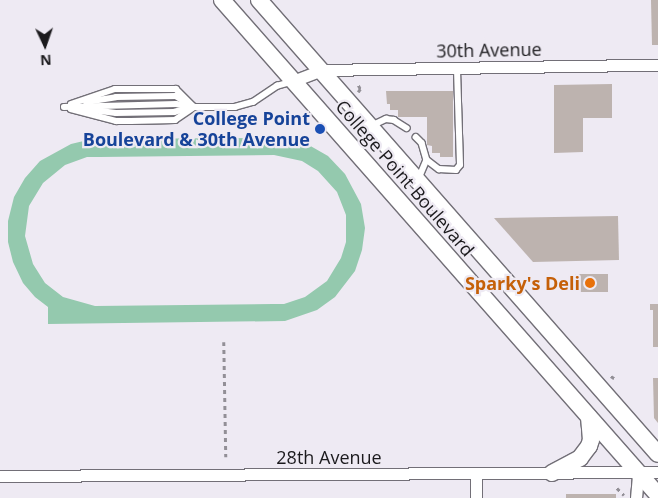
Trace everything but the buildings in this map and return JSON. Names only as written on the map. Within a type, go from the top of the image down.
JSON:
[{"type":"main road","name":"College Point Boulevard","points":[[222,0],[658,495]]},
{"type":"main road","name":"College Point Boulevard","points":[[259,0],[658,454]]},
{"type":"main road","points":[[552,473],[580,458],[589,446],[591,440],[589,417]]},
{"type":"street","name":"30th Avenue","points":[[321,70],[658,66]]},
{"type":"street","points":[[293,81],[321,70]]},
{"type":"street","name":"28th Avenue","points":[[0,476],[658,472]]},
{"type":"street","points":[[636,498],[638,473]]},
{"type":"street","points":[[476,474],[476,498]]},
{"type":"lane","points":[[416,137],[422,143],[427,160],[439,169],[456,170],[460,165],[457,68]]},
{"type":"lane","points":[[64,106],[176,104],[194,107],[243,106],[253,102],[277,86],[293,81]]},
{"type":"lane","points":[[64,106],[115,89],[176,89],[194,107]]},
{"type":"lane","points":[[64,106],[116,121],[131,122],[175,120],[194,107]]},
{"type":"lane","points":[[370,126],[386,119],[394,120],[407,128]]},
{"type":"lane","points":[[418,181],[427,160]]},
{"type":"path","points":[[224,342],[226,458]]},
{"type":"path","points":[[617,488],[624,495]]},
{"type":"green space","points":[[276,138],[307,144],[328,156],[345,174],[361,204],[365,228],[362,250],[355,271],[335,297],[317,310],[285,321],[48,324],[48,307],[35,297],[23,283],[13,262],[8,242],[8,221],[14,197],[25,178],[40,161],[71,144],[92,139]],"holes":[[[274,155],[302,161],[318,171],[337,192],[346,215],[346,242],[341,258],[327,281],[305,297],[284,304],[95,306],[63,297],[45,283],[33,264],[25,236],[29,206],[43,183],[65,165],[87,157]]]},
{"type":"place","name":"College Point Boulevard & 30th Avenue","points":[[320,129]]},
{"type":"place","name":"Sparky's Deli","points":[[590,283]]}]
